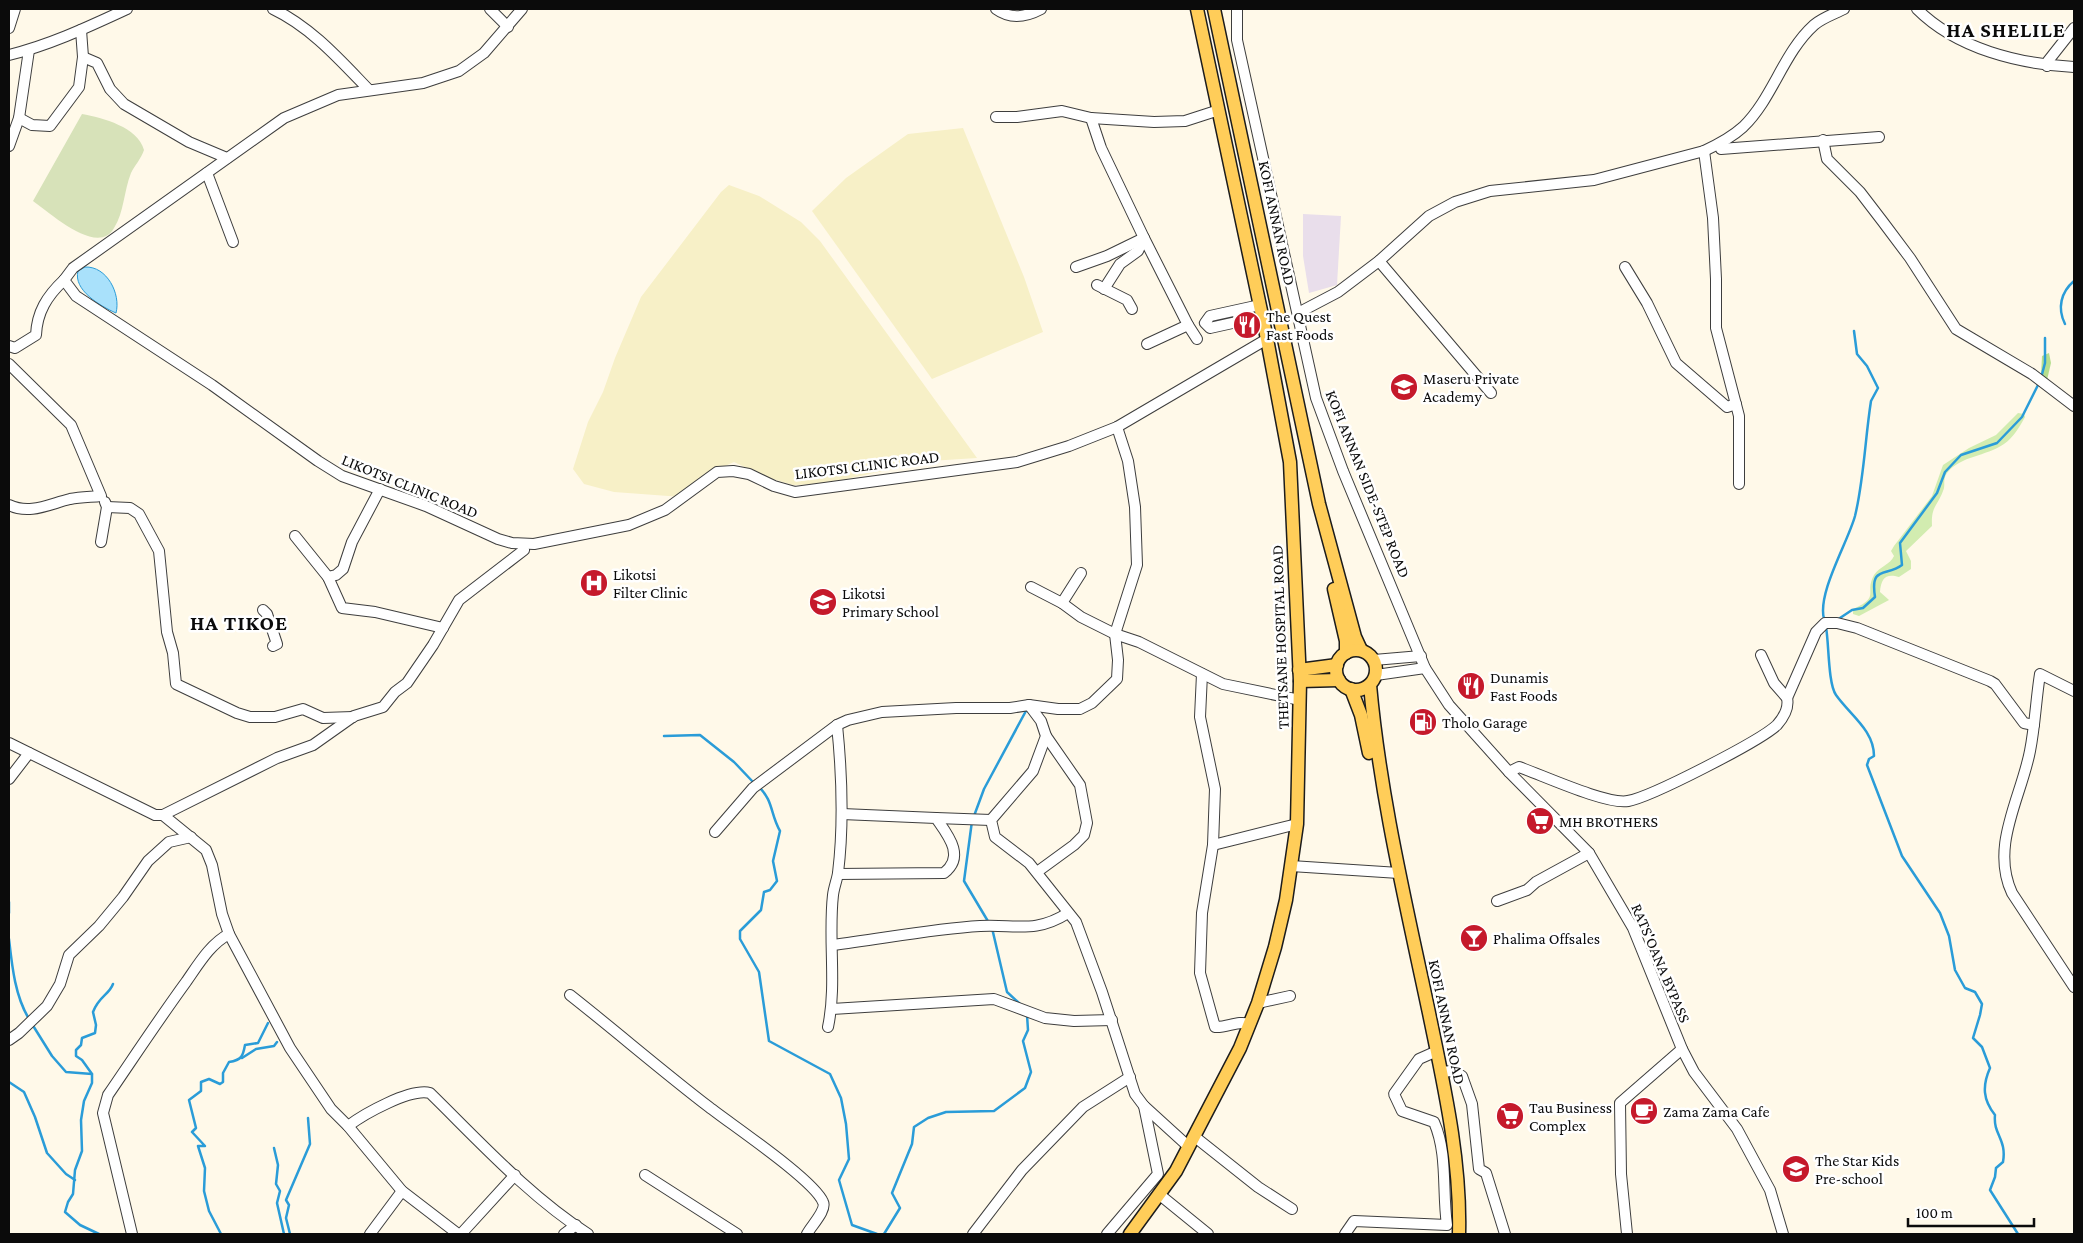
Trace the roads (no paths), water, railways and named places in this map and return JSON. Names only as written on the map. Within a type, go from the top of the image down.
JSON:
[{"type":"main road","name":"THETSANE HOSPITAL ROAD","points":[[1130,1234],[1160,1195],[1192,1142],[1240,1048],[1250,1024],[1275,947],[1286,900],[1297,824],[1300,700],[1290,462],[1267,338],[1197,9]]},
{"type":"main road","name":"KOFI ANNAN ROAD","points":[[1214,9],[1319,504],[1355,637],[1361,650]]},
{"type":"main road","name":"KOFI ANNAN ROAD","points":[[1319,504],[1320,526],[1346,641],[1346,653]]},
{"type":"main road","points":[[1361,650],[1374,660],[1373,680],[1364,688],[1351,689],[1339,680],[1299,675],[1337,665],[1346,653],[1361,650]]},
{"type":"main road","points":[[1337,665],[1339,680]]},
{"type":"main road","name":"KOFI ANNAN ROAD","points":[[1373,680],[1375,740],[1388,818],[1437,1051],[1457,1171],[1459,1234]]},
{"type":"main road","name":"KOFI ANNAN ROAD","points":[[1351,689],[1361,715],[1372,766],[1388,818]]},
{"type":"street","points":[[9,28],[14,9]]},
{"type":"street","points":[[273,9],[291,18],[332,52],[369,90]]},
{"type":"street","points":[[490,9],[508,27]]},
{"type":"street","points":[[9,346],[15,348],[36,335],[36,319],[49,295],[73,268],[284,118],[338,95],[423,83],[459,71],[484,53],[522,9]]},
{"type":"street","points":[[996,9],[1012,17],[1021,17],[1041,9]]},
{"type":"street","name":"KOFI ANNAN SIDE-STEP ROAD","points":[[1237,9],[1236,40],[1298,313],[1300,335],[1316,398],[1343,471],[1421,656]]},
{"type":"street","points":[[1298,313],[1338,292],[1379,261],[1429,216],[1466,198],[1490,191],[1594,180],[1704,151],[1719,144],[1742,128],[1755,114],[1802,38],[1815,24],[1844,9]]},
{"type":"street","points":[[1917,9],[1934,24],[1955,37],[1986,50],[2047,66],[2074,67]]},
{"type":"street","points":[[9,55],[29,50],[81,30],[119,10]]},
{"type":"street","points":[[2047,66],[2074,28]]},
{"type":"street","points":[[19,118],[32,125],[50,126],[79,87],[83,57],[81,30]]},
{"type":"street","points":[[9,146],[19,118],[29,50]]},
{"type":"street","points":[[83,57],[97,63],[110,89],[124,104],[189,142],[226,158]]},
{"type":"street","points":[[996,117],[1017,117],[1062,111],[1091,118],[1147,122],[1185,121],[1219,110]]},
{"type":"street","points":[[1091,118],[1101,148],[1144,238],[1188,325],[1198,340]]},
{"type":"street","points":[[1719,144],[1721,149],[1879,137]]},
{"type":"street","points":[[1823,140],[1827,159],[1860,192],[1889,230],[1956,328],[2032,374],[2074,406]]},
{"type":"street","points":[[1704,151],[1713,218],[1716,328],[1740,416],[1739,484]]},
{"type":"street","points":[[207,173],[211,179],[233,242]]},
{"type":"street","points":[[1076,267],[1107,256],[1144,238]]},
{"type":"street","points":[[1132,309],[1127,300],[1100,287],[1120,264],[1138,251],[1144,238]]},
{"type":"street","points":[[1379,261],[1491,394]]},
{"type":"street","points":[[1625,268],[1647,303],[1676,364],[1727,407],[1736,404]]},
{"type":"street","name":"LIKOTSI CLINIC ROAD","points":[[64,280],[76,296],[212,385],[342,476],[426,506],[498,539],[522,545],[578,537],[629,526],[665,510],[717,472],[733,471],[749,474],[774,486],[795,492],[953,469],[1017,462],[1069,446],[1117,426],[1267,338]]},
{"type":"street","points":[[1240,311],[1260,305]]},
{"type":"street","points":[[1147,344],[1188,325]]},
{"type":"street","points":[[9,364],[71,425],[107,507],[101,542]]},
{"type":"street","points":[[715,832],[753,788],[837,725],[848,720],[882,712],[963,708],[1010,708],[1029,705],[1058,709],[1080,709],[1092,703],[1117,679],[1118,660],[1115,634],[1137,565],[1135,507],[1128,461],[1117,426]]},
{"type":"street","points":[[328,576],[336,575],[343,569],[352,542],[380,489]]},
{"type":"street","points":[[9,505],[19,510],[101,496]]},
{"type":"street","points":[[107,507],[130,508],[139,514],[159,551],[167,632],[173,653],[176,684],[237,713],[250,717],[275,716],[303,709],[323,718],[354,716],[383,707],[394,692],[406,683],[443,628],[459,600],[524,550],[522,545]]},
{"type":"street","points":[[295,536],[328,576],[342,608],[375,612],[443,628]]},
{"type":"street","points":[[1062,603],[1081,573]]},
{"type":"street","points":[[1031,587],[1062,603],[1081,617],[1115,634],[1139,642],[1223,684],[1300,700]]},
{"type":"street","points":[[262,610],[267,614],[277,644],[273,646]]},
{"type":"street","points":[[1509,772],[1519,767],[1591,793],[1627,802],[1651,793],[1756,740],[1777,724],[1786,711],[1787,698],[1816,632],[1825,623],[1837,623],[1856,628],[1990,680],[2024,723],[2034,725]]},
{"type":"street","points":[[1761,655],[1774,683],[1787,698]]},
{"type":"street","points":[[1374,660],[1421,656]]},
{"type":"street","name":"RATS'OANA BYPASS","points":[[1421,656],[1425,668],[1449,705],[1509,772],[1589,853],[1633,928],[1682,1049],[1694,1072],[1737,1129],[1770,1190],[1783,1234]]},
{"type":"street","points":[[1373,680],[1425,668]]},
{"type":"street","points":[[1202,674],[1200,717],[1214,789],[1213,844],[1202,913],[1200,973],[1215,1027],[1223,1028],[1242,1022],[1250,1024]]},
{"type":"street","points":[[2074,691],[2040,674],[2026,771],[2007,833],[2003,859],[2005,878],[2015,898],[2074,987]]},
{"type":"street","points":[[1029,705],[1041,721],[1046,736],[1080,785],[1087,823],[1084,835],[1074,846],[1037,872]]},
{"type":"street","points":[[9,743],[155,815],[163,815],[277,758],[313,745],[354,716]]},
{"type":"street","points":[[828,1027],[832,1009],[834,895],[838,874],[842,814],[837,725]]},
{"type":"street","points":[[991,820],[1034,770],[1046,736]]},
{"type":"street","points":[[9,779],[29,753]]},
{"type":"street","points":[[842,814],[991,820]]},
{"type":"street","points":[[163,815],[206,850],[212,864],[222,914],[229,934],[290,1048],[331,1109],[348,1126],[402,1191],[459,1234],[514,1175]]},
{"type":"street","points":[[838,874],[944,873],[951,865],[954,844],[936,818]]},
{"type":"street","points":[[991,820],[995,838],[1037,872],[1076,922],[1112,1020],[1135,1094],[1144,1106],[1192,1142],[1292,1209]]},
{"type":"street","points":[[1213,844],[1297,824]]},
{"type":"street","points":[[9,1040],[47,1006],[60,984],[69,955],[117,904],[148,861],[169,842],[191,837]]},
{"type":"street","points":[[1497,901],[1527,890],[1536,882],[1589,853]]},
{"type":"street","points":[[1291,866],[1399,873]]},
{"type":"street","points":[[832,945],[981,926],[1016,929],[1043,925],[1068,913]]},
{"type":"street","points":[[132,1234],[103,1113],[105,1103],[108,1095],[163,1013],[208,952],[220,938],[229,934]]},
{"type":"street","points":[[570,995],[666,1073],[779,1159],[816,1192],[824,1202],[824,1208],[806,1234]]},
{"type":"street","points":[[1258,1003],[1290,996]]},
{"type":"street","points":[[832,1009],[994,999],[1045,1018],[1074,1021],[1112,1020]]},
{"type":"street","points":[[1627,1234],[1621,1174],[1620,1103],[1682,1049]]},
{"type":"street","points":[[1345,1234],[1354,1221],[1447,1230],[1446,1194],[1439,1133],[1434,1122],[1402,1111],[1394,1094],[1420,1059],[1437,1051]]},
{"type":"street","points":[[1441,1072],[1452,1071],[1462,1076],[1472,1104],[1479,1169],[1486,1173],[1506,1234]]},
{"type":"street","points":[[974,1234],[1022,1170],[1083,1107],[1130,1077]]},
{"type":"street","points":[[348,1126],[362,1115],[416,1092],[430,1093],[514,1175],[588,1234]]},
{"type":"street","points":[[1107,1234],[1158,1174],[1144,1106]]},
{"type":"street","points":[[645,1175],[738,1234]]},
{"type":"street","points":[[370,1234],[402,1191]]},
{"type":"street","points":[[1160,1195],[1195,1231],[1208,1234]]},
{"type":"street","points":[[564,1234],[576,1225]]},
{"type":"water","points":[[85,267],[100,271],[111,282],[116,298],[116,313],[96,302],[84,291],[80,285],[78,271]]},
{"type":"waterway","points":[[2065,324],[2061,312],[2063,295],[2074,281]]},
{"type":"waterway","points":[[1824,619],[1823,608],[1829,582],[1855,516],[1871,401],[1878,388],[1867,366],[1857,354],[1854,331]]},
{"type":"waterway","points":[[2041,378],[2045,363],[2045,338]]},
{"type":"waterway","points":[[1837,620],[1852,610],[1863,608],[1875,597],[1874,587],[1877,576],[1902,565],[1900,543],[1937,493],[1945,472],[1961,455],[1997,443],[2022,417],[2039,383]]},
{"type":"waterway","points":[[1826,627],[1833,690],[1870,738],[1874,756],[1869,759],[1867,765],[1902,856],[1940,913],[1949,936],[1955,970],[1965,988],[1975,992],[1982,1004],[1973,1038],[1982,1047],[1990,1068],[1985,1093],[1988,1104],[1995,1115],[1996,1128],[2002,1142],[2004,1154],[2003,1162],[1996,1168],[1990,1190],[2018,1234]]},
{"type":"waterway","points":[[974,816],[984,789],[1027,709]]},
{"type":"waterway","points":[[664,736],[700,735],[734,762],[754,783]]},
{"type":"waterway","points":[[758,786],[767,797],[780,831],[773,861],[777,881],[770,890],[764,892],[761,910],[740,931],[740,939],[759,972],[769,1041],[830,1074],[841,1098],[846,1124],[849,1159],[839,1180],[852,1225],[877,1234]]},
{"type":"waterway","points":[[972,821],[964,881],[989,923]]},
{"type":"waterway","points":[[9,902],[9,913]]},
{"type":"waterway","points":[[992,928],[1007,992],[1020,1004]]},
{"type":"waterway","points":[[9,939],[17,991],[29,1019]]},
{"type":"waterway","points":[[99,1234],[80,1225],[65,1212],[73,1194],[75,1170],[82,1151],[81,1120],[84,1101],[92,1083],[92,1074],[82,1060],[76,1056],[76,1050],[81,1045],[82,1038],[95,1033],[96,1025],[93,1012],[98,1002],[113,984]]},
{"type":"waterway","points":[[884,1234],[900,1208],[892,1193],[912,1144],[914,1127],[928,1118],[946,1112],[994,1111],[1025,1088],[1031,1072],[1023,1041],[1028,1030],[1027,1015]]},
{"type":"waterway","points":[[221,1234],[209,1211],[204,1191],[205,1168],[198,1146],[205,1146],[192,1132],[196,1128],[189,1100],[201,1091],[201,1082],[209,1079],[220,1084],[223,1082],[223,1073],[229,1062],[241,1057],[245,1045],[258,1043],[268,1023]]},
{"type":"waterway","points":[[32,1024],[52,1056],[66,1072],[92,1074]]},
{"type":"waterway","points":[[242,1058],[256,1049],[274,1046],[277,1042]]},
{"type":"waterway","points":[[9,1082],[24,1092],[47,1153],[66,1174],[75,1180]]},
{"type":"waterway","points":[[290,1234],[286,1218],[289,1205],[286,1200],[310,1144],[308,1118]]},
{"type":"waterway","points":[[274,1148],[278,1165],[276,1184],[280,1191],[277,1203],[284,1234]]},
{"type":"place","name":"The Quest Fast Foods","points":[[1247,325]]},
{"type":"place","name":"Maseru Private Academy","points":[[1404,387]]},
{"type":"place","name":"Likotsi Filter Clinic","points":[[594,583]]},
{"type":"place","name":"Likotsi Primary School","points":[[823,602]]},
{"type":"place","name":"Dunamis Fast Foods","points":[[1471,686]]},
{"type":"place","name":"Tholo Garage","points":[[1423,722]]},
{"type":"place","name":"MH BROTHERS","points":[[1540,821]]},
{"type":"place","name":"Phalima Offsales","points":[[1474,938]]},
{"type":"place","name":"Zama Zama Cafe","points":[[1644,1111]]},
{"type":"place","name":"Tau Business Complex","points":[[1510,1116]]},
{"type":"place","name":"The Star Kids Pre-school","points":[[1796,1169]]},
{"type":"district","name":"HA SHELILE","points":[[2006,30]]},
{"type":"district","name":"HA TIKOE","points":[[239,623]]}]
